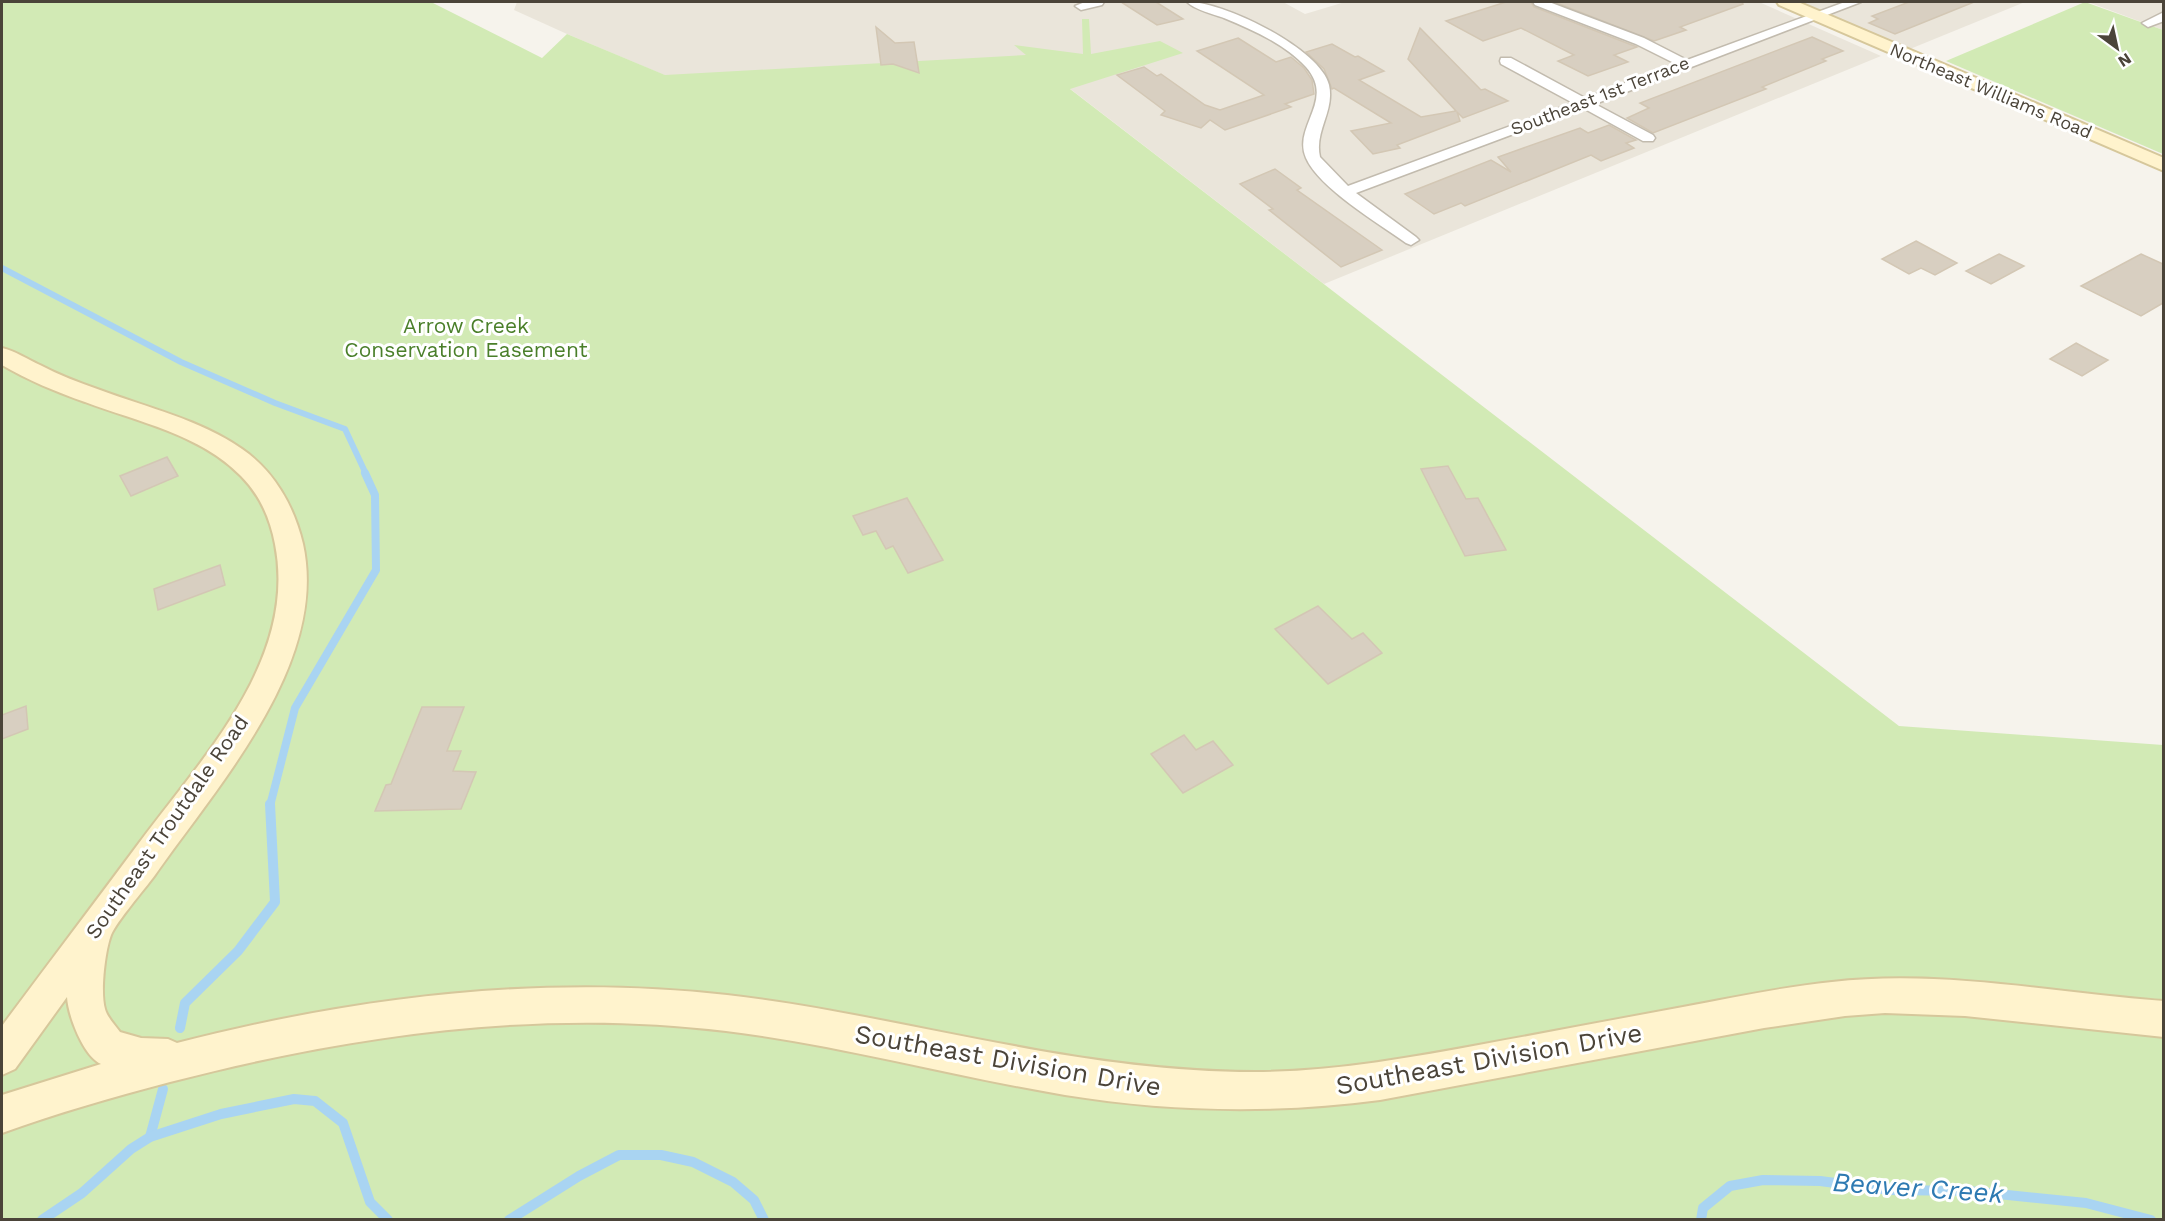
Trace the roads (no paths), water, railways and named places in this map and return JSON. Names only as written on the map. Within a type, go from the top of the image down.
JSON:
[{"type":"street","points":[[1081,6],[1098,2]]},
{"type":"street","points":[[1193,2],[1213,4],[1255,27],[1311,64],[1324,85],[1324,102],[1310,138],[1314,159],[1345,192],[1411,240]]},
{"type":"street","points":[[1539,2],[1640,41],[1685,64]]},
{"type":"street","name":"Northeast Williams Road","points":[[1785,2],[2163,165]]},
{"type":"street","name":"Southeast 1st Terrace","points":[[1345,192],[1855,2]]},
{"type":"street","points":[[2148,23],[2163,16]]},
{"type":"street","points":[[1506,61],[1648,138]]},
{"type":"street","name":"Southeast Troutdale Road","points":[[2,355],[62,385],[182,428],[227,452],[251,470],[269,493],[284,522],[291,551],[292,578],[282,645],[263,688],[215,765],[2,1056]]},
{"type":"street","points":[[96,929],[88,962],[86,1008],[108,1048],[141,1057],[188,1059]]},
{"type":"street","name":"Southeast Division Drive","points":[[2,1114],[235,1046],[299,1033],[392,1019],[502,1007],[613,1004],[736,1015],[1116,1083],[1195,1090],[1266,1091],[1408,1077],[1740,1014],[1847,998],[1895,996],[1970,999],[2105,1016],[2163,1020]]},
{"type":"waterway","points":[[2,268],[181,362],[275,403],[345,429],[366,474]]},
{"type":"waterway","points":[[270,806],[295,708],[376,570],[375,495],[365,473]]},
{"type":"waterway","points":[[180,1028],[185,1003],[238,951],[275,902],[270,806]]},
{"type":"waterway","points":[[150,1137],[163,1089]]},
{"type":"waterway","name":"Beaver Creek","points":[[150,1137],[221,1114],[294,1099],[315,1101],[343,1123],[370,1202],[388,1220]]},
{"type":"waterway","name":"Beaver Creek","points":[[42,1220],[82,1193],[131,1149],[150,1137]]},
{"type":"waterway","name":"Beaver Creek","points":[[509,1220],[579,1176],[619,1155],[661,1155],[693,1162],[733,1182],[754,1200],[764,1220]]},
{"type":"waterway","name":"Beaver Creek","points":[[1701,1220],[1703,1208],[1730,1186],[1763,1180],[1820,1181],[1889,1190],[1969,1191],[2086,1203],[2151,1220]]},
{"type":"park label","name":"Arrow Creek Conservation Easement","points":[[466,338]]}]
